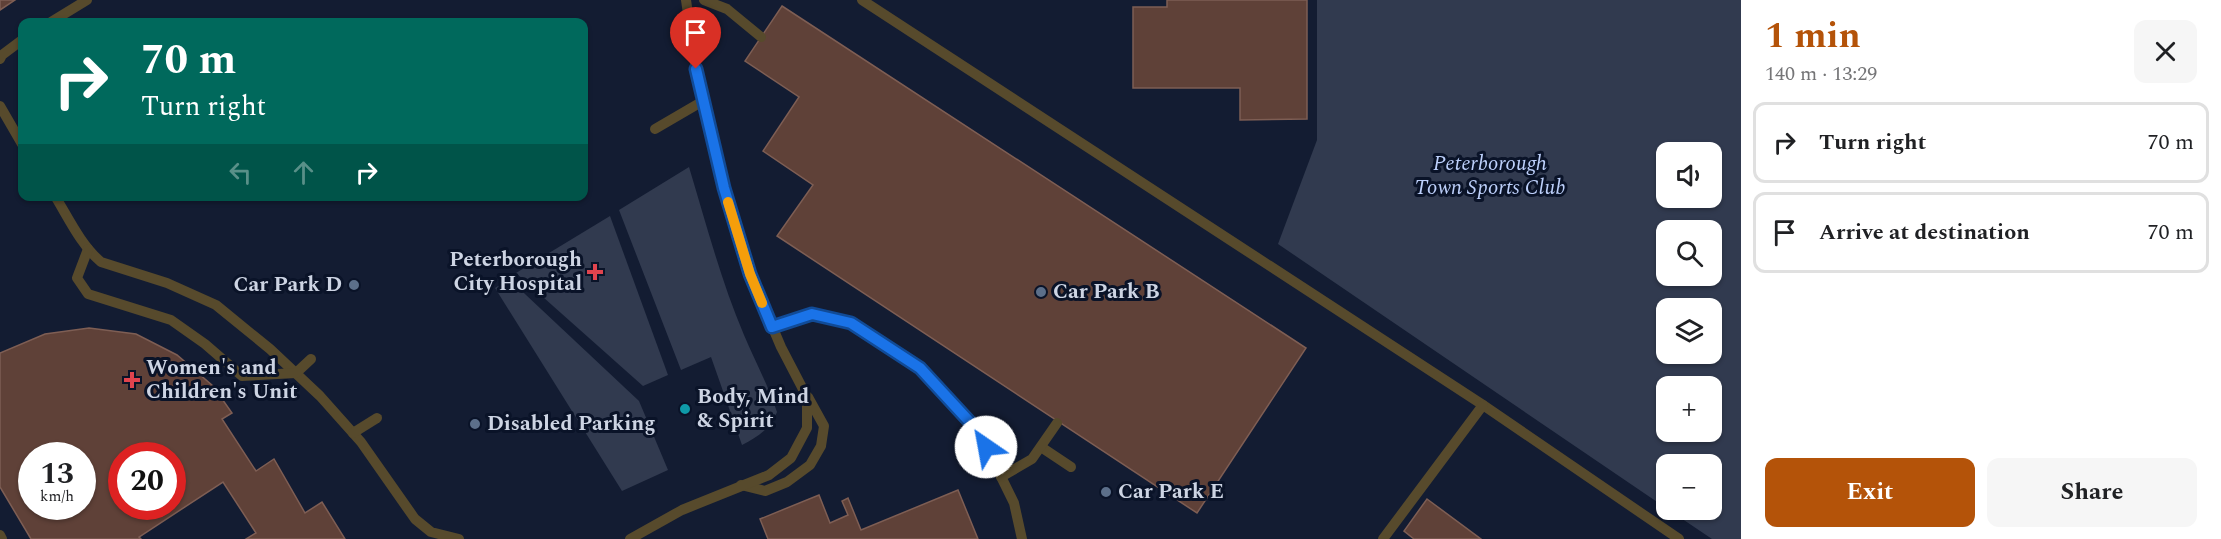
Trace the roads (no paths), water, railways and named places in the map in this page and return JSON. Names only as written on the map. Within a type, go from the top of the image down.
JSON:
[{"type":"lane","points":[[58,18],[87,0]]},
{"type":"lane","points":[[686,0],[703,101],[724,188],[750,274],[772,327],[824,426],[821,446],[810,465],[788,482],[765,491],[741,485]]},
{"type":"lane","points":[[704,0],[727,9],[761,37]]},
{"type":"lane","points":[[862,0],[1483,405],[1679,539]]},
{"type":"lane","points":[[0,59],[18,43]]},
{"type":"lane","points":[[655,129],[703,101]]},
{"type":"lane","points":[[0,106],[18,126]]},
{"type":"lane","points":[[58,201],[88,249],[101,262],[167,283],[216,305],[270,349],[320,396],[353,434],[397,492],[428,539]]},
{"type":"lane","points":[[88,249],[77,278],[88,294],[171,320],[205,344],[242,376],[296,373],[311,358]]},
{"type":"lane","points":[[772,327],[812,314],[851,323],[920,368],[979,432],[1014,503],[1022,539]]},
{"type":"lane","points":[[630,539],[682,510],[770,475],[791,458],[807,428],[807,397]]},
{"type":"lane","points":[[1383,539],[1483,405]]},
{"type":"lane","points":[[353,434],[377,418]]},
{"type":"lane","points":[[1001,477],[1032,459],[1057,423]]},
{"type":"lane","points":[[1041,447],[1071,467]]},
{"type":"lane","points":[[415,519],[431,532],[459,539]]},
{"type":"place","name":"Peterborough City Hospital","points":[[595,272]]},
{"type":"place","name":"Car Park D","points":[[354,285]]},
{"type":"place","name":"Car Park B","points":[[1041,292]]},
{"type":"place","name":"Women's and Children's Unit","points":[[132,380]]},
{"type":"place","name":"Body, Mind & Spirit","points":[[685,409]]},
{"type":"place","name":"Disabled Parking","points":[[475,424]]},
{"type":"place","name":"Car Park E","points":[[1106,492]]},
{"type":"park label","name":"Peterborough Town Sports Club","points":[[1490,176]]}]
